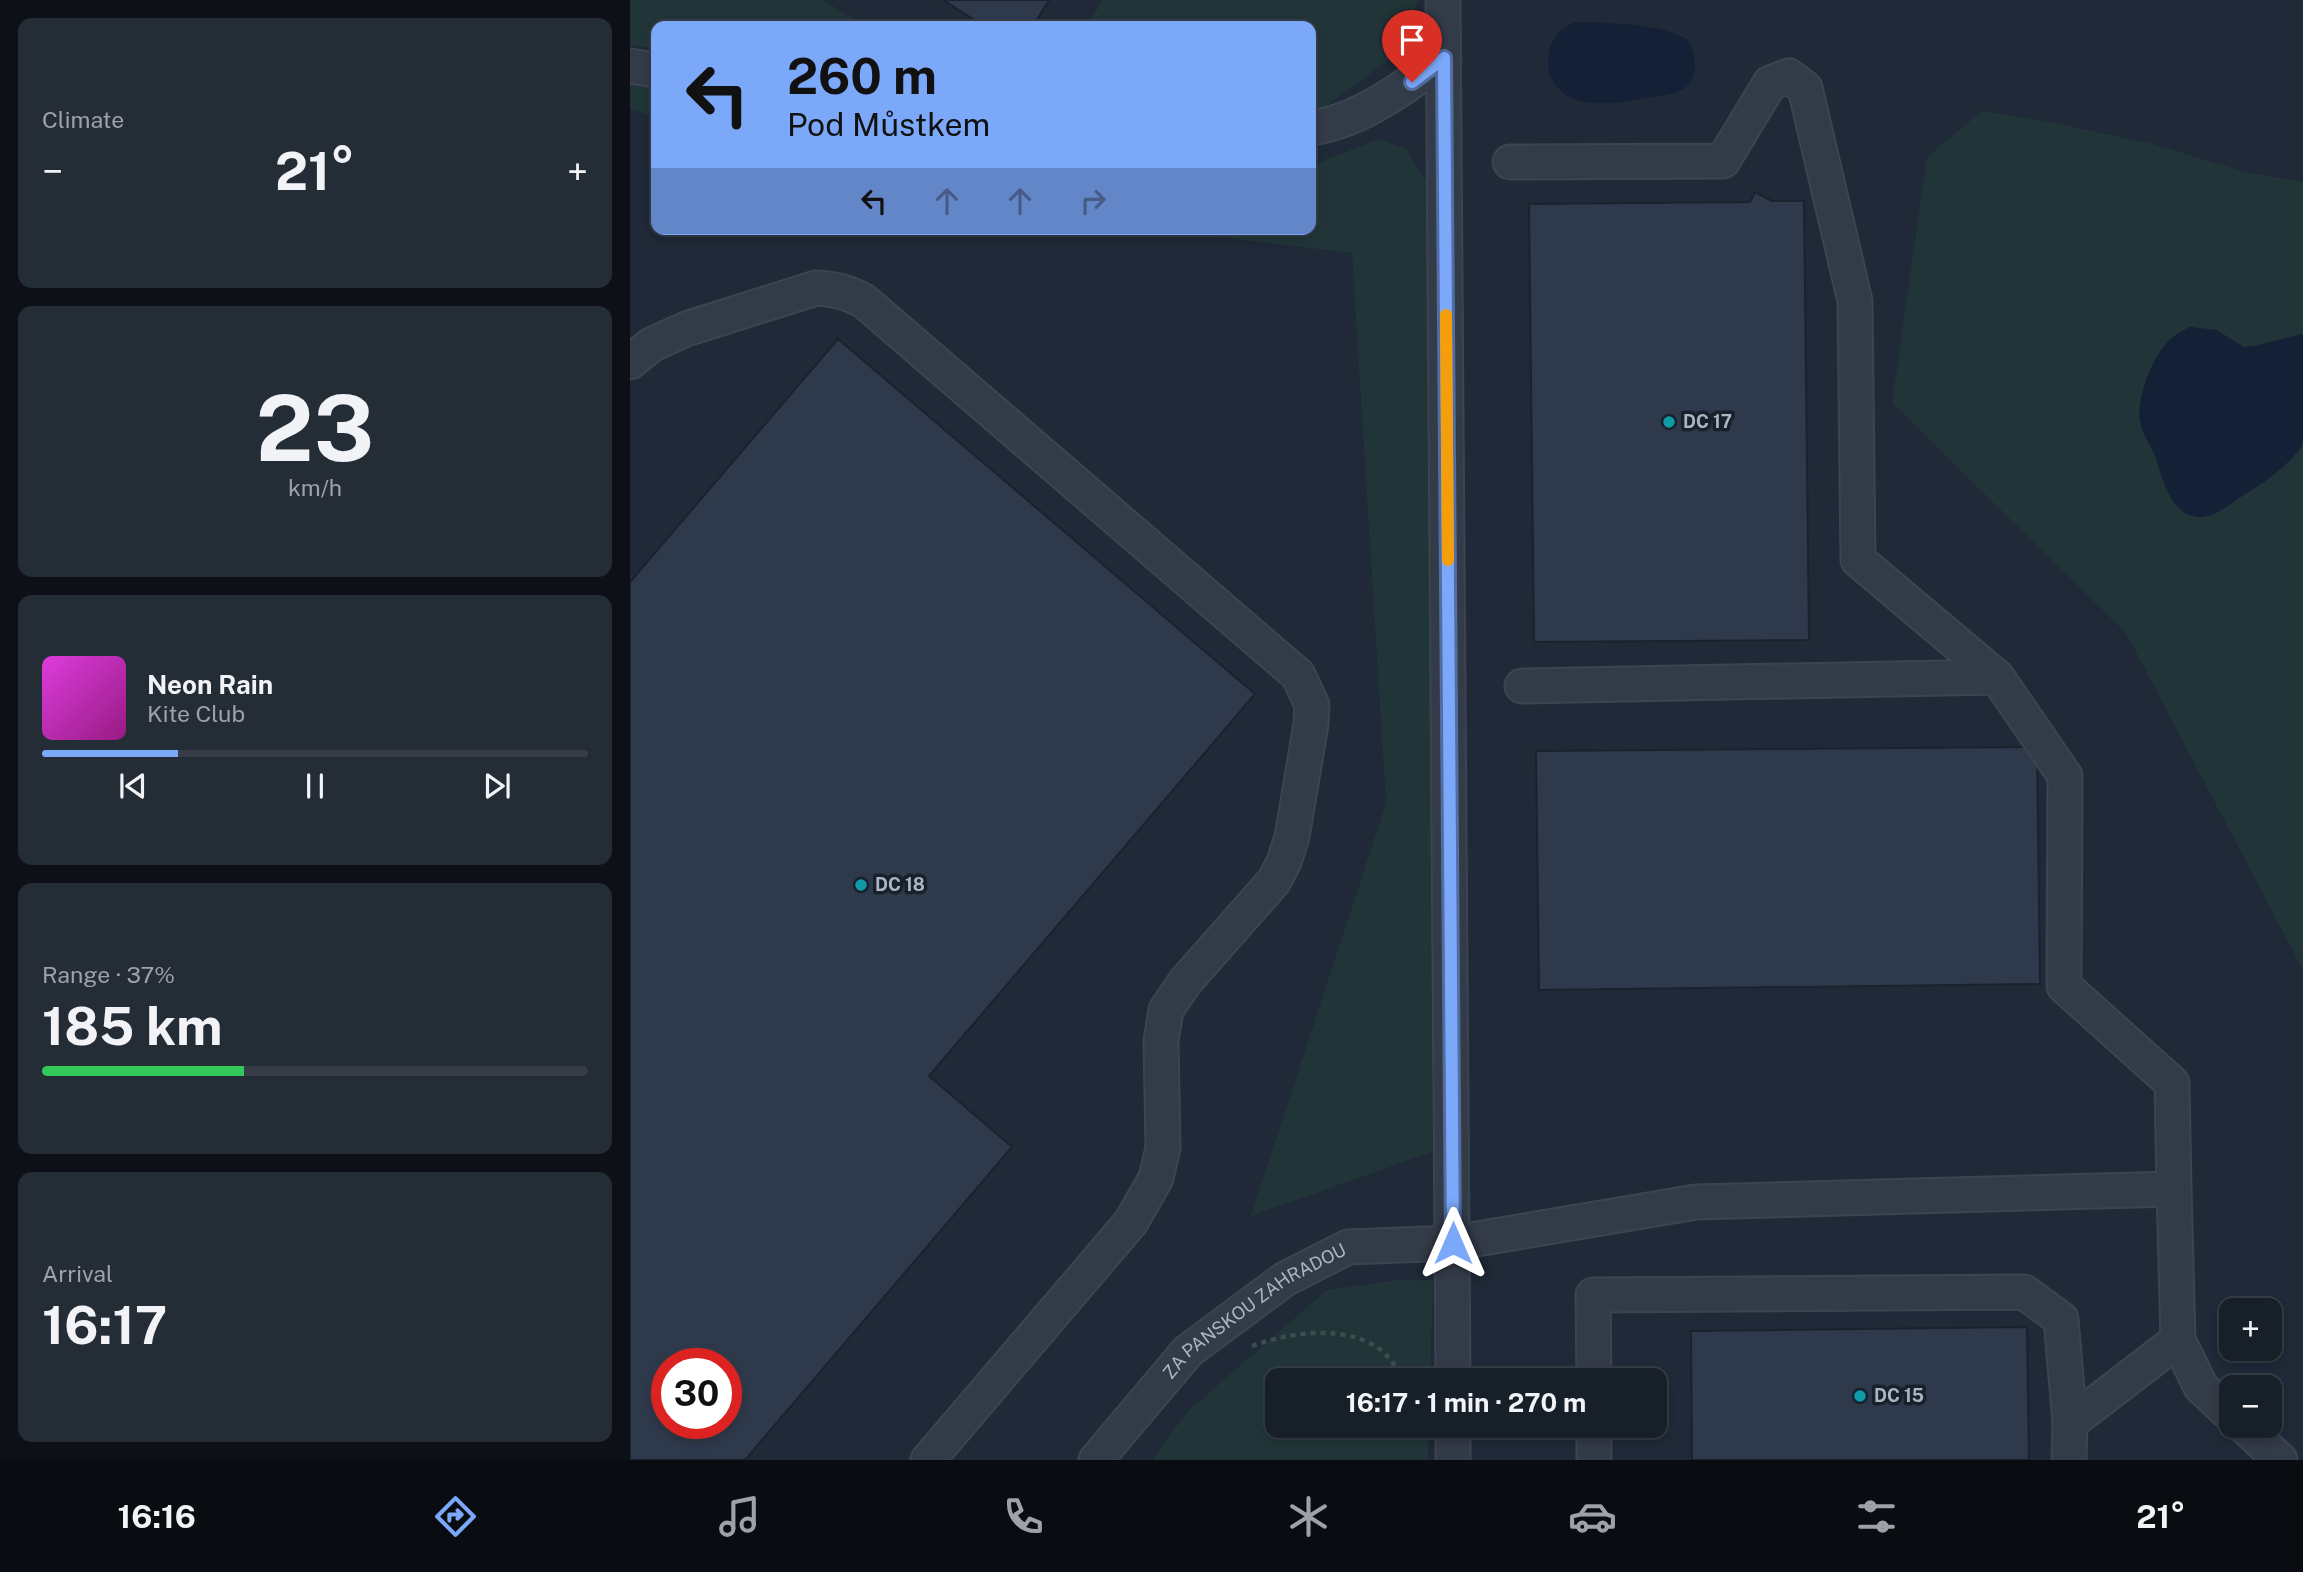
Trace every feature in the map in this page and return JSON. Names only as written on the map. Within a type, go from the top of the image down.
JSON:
[{"type":"street","points":[[1443,0],[1453,1368]]},
{"type":"street","points":[[1316,127],[1329,125],[1396,93],[1444,58]]},
{"type":"street","points":[[630,66],[651,69]]},
{"type":"street","points":[[1510,162],[1723,161],[1770,83],[1789,76],[1805,88],[1855,301],[1858,560],[1997,677],[2065,776],[2064,986],[2172,1083],[2178,1340],[2201,1387],[2219,1404]]},
{"type":"street","points":[[630,362],[652,345],[699,325],[816,288],[848,293],[864,302],[1298,675],[1312,705],[1294,824],[1284,862],[1274,881],[1185,982],[1166,1010],[1161,1041],[1163,1148],[1156,1178],[1131,1223],[928,1460]]},
{"type":"street","points":[[1522,686],[1997,677]]},
{"type":"street","name":"ZA PANSKOU ZAHRADOU","points":[[1096,1460],[1188,1351],[1285,1279],[1348,1247],[1453,1243],[1696,1202],[2174,1189]]},
{"type":"street","points":[[1594,1368],[1593,1295],[2024,1292],[2061,1319],[2070,1423],[2070,1460]]},
{"type":"street","points":[[2070,1423],[2178,1340]]},
{"type":"street","points":[[1453,1438],[1453,1460]]},
{"type":"street","points":[[1594,1438],[1594,1460]]},
{"type":"street","points":[[2257,1438],[2280,1460]]},
{"type":"path","points":[[1249,1347],[1267,1340],[1298,1335],[1350,1336],[1365,1340],[1382,1351],[1395,1368]]},
{"type":"green space","points":[[630,0],[823,0],[857,21],[651,21],[651,47],[630,45]]},
{"type":"green space","points":[[1103,0],[1418,0],[1395,55],[1321,110],[1316,110],[1316,21],[1090,21]]},
{"type":"green space","points":[[630,82],[651,85],[651,117],[630,109]]},
{"type":"green space","points":[[1982,111],[2149,143],[2249,173],[2303,182],[2303,334],[2244,347],[2216,330],[2190,327],[2172,338],[2140,404],[2139,417],[2162,479],[2213,514],[2273,475],[2303,444],[2303,970],[2126,633],[1892,403],[1927,157]]},
{"type":"green space","points":[[1378,139],[1407,149],[1430,189],[1432,1152],[1251,1216],[1386,803],[1352,253],[1200,235],[1316,235],[1316,164]]},
{"type":"green space","points":[[1399,1280],[1433,1280],[1430,1368],[1265,1368],[1265,1438],[1429,1438],[1428,1460],[1152,1460],[1187,1412],[1327,1290]]},
{"type":"water","points":[[1576,22],[1648,27],[1676,34],[1689,40],[1695,64],[1694,75],[1683,89],[1661,96],[1609,103],[1584,102],[1573,98],[1562,92],[1554,83],[1548,61],[1555,37]]},
{"type":"water","points":[[2190,327],[2216,330],[2244,347],[2303,334],[2303,444],[2285,465],[2263,483],[2218,512],[2205,517],[2189,515],[2174,502],[2143,431],[2139,412],[2144,387],[2155,360],[2172,338]]},
{"type":"building","points":[[943,0],[1049,0],[1036,21],[976,21]]},
{"type":"building","name":"DC 17","points":[[1755,192],[1772,201],[1804,201],[1809,640],[1534,642],[1529,204],[1750,202]]},
{"type":"building","name":"DC 18","points":[[838,339],[1255,694],[929,1076],[1012,1147],[745,1460],[630,1460],[630,582]]},
{"type":"building","points":[[2037,747],[2040,984],[1539,990],[1536,751]]},
{"type":"building","name":"DC 15","points":[[2027,1327],[2029,1460],[1692,1460],[1691,1331]]},
{"type":"slow traffic","points":[[1446,315],[1448,560]]},
{"type":"place","name":"DC 17","points":[[1669,422]]},
{"type":"place","name":"DC 18","points":[[861,885]]},
{"type":"place","name":"DC 15","points":[[1860,1396]]},
{"type":"route","points":[[1412,82],[1444,58],[1453,1243]]}]
